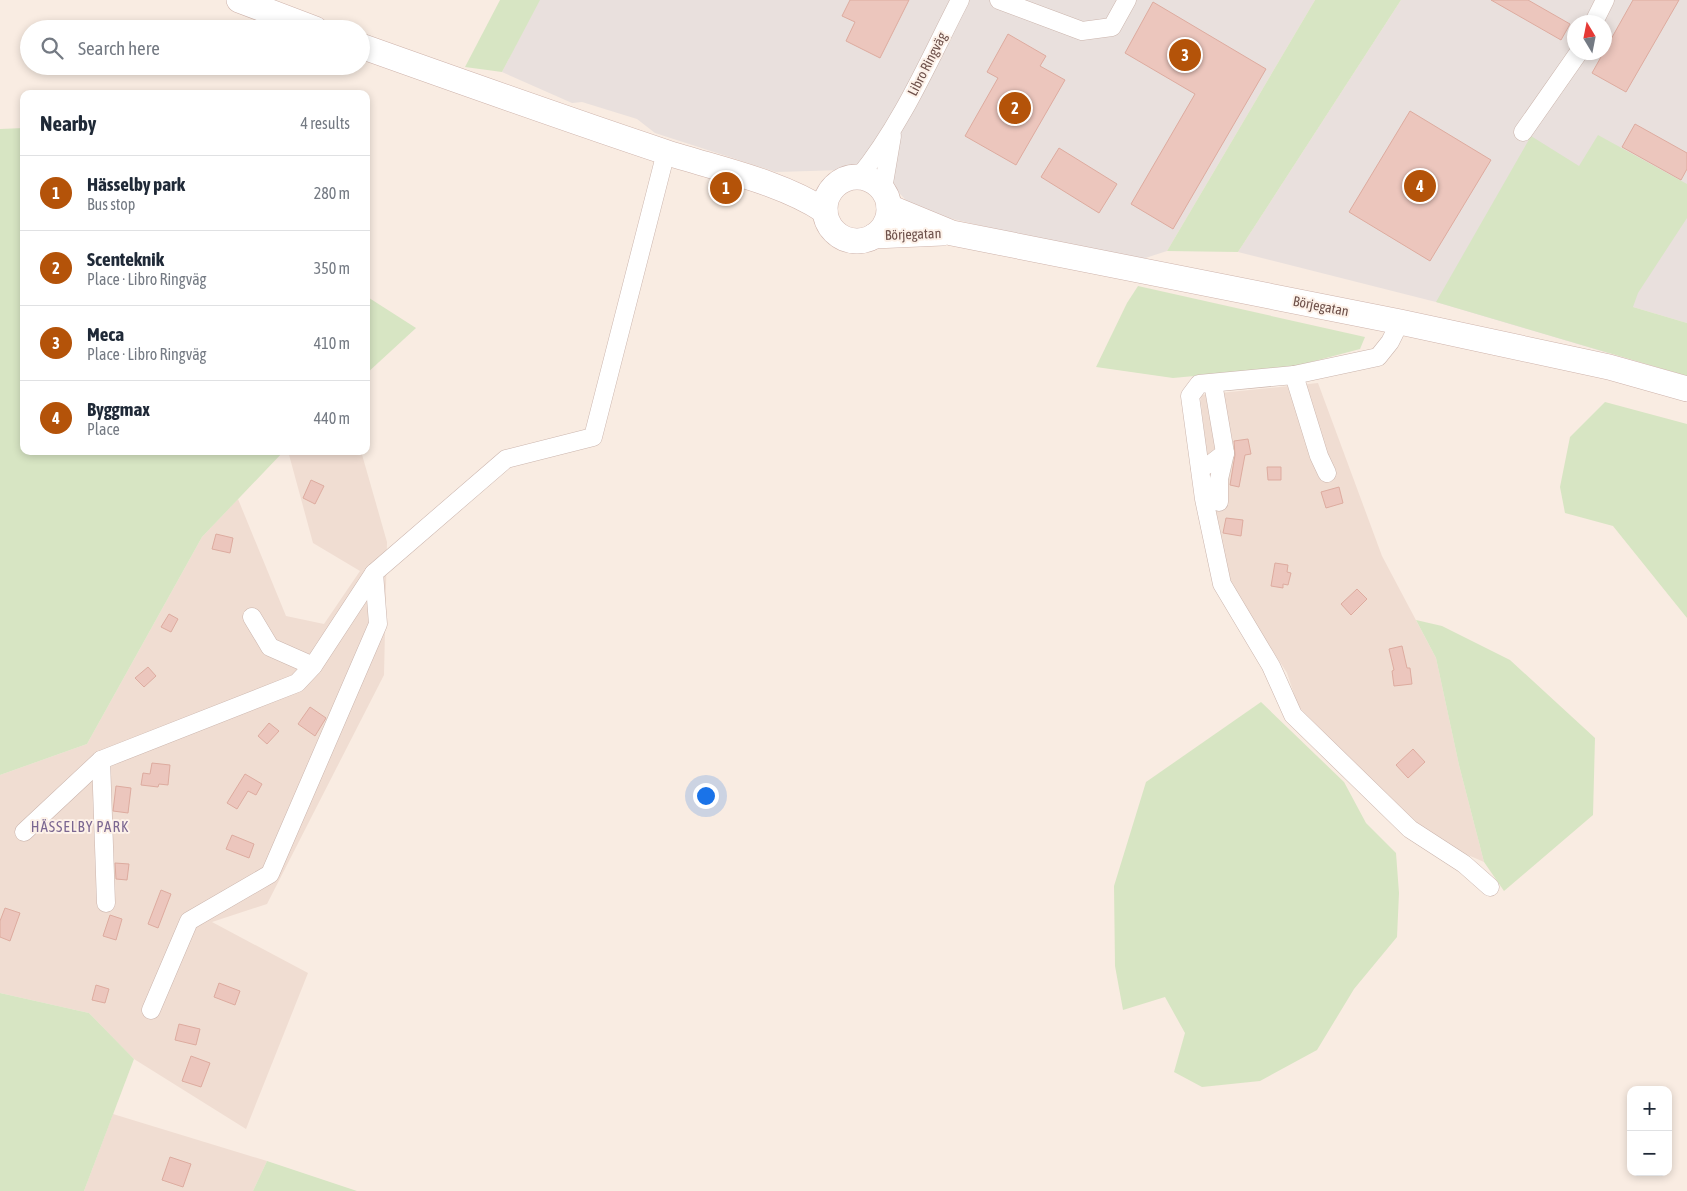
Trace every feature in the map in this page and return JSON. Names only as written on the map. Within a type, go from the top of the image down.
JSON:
[{"type":"main road","points":[[239,0],[291,20]]},
{"type":"main road","points":[[370,49],[666,152],[760,181],[811,202],[825,211]]},
{"type":"main road","points":[[760,181],[868,179],[876,183],[886,198],[888,218],[883,228],[874,236],[864,240],[853,241],[842,237],[827,222],[825,211],[828,195],[849,180]]},
{"type":"main road","name":"Börjegatan","points":[[886,198],[952,233]]},
{"type":"main road","name":"Börjegatan","points":[[874,236],[952,233],[1400,322],[1609,367],[1687,389]]},
{"type":"street","name":"Libro Ringväg","points":[[894,127],[960,0]]},
{"type":"street","points":[[999,0],[1082,31],[1112,27],[1127,0]]},
{"type":"street","points":[[1598,15],[1605,0]]},
{"type":"street","points":[[1523,132],[1572,60]]},
{"type":"street","points":[[849,180],[872,161],[894,127]]},
{"type":"street","points":[[886,198],[894,127]]},
{"type":"street","points":[[24,832],[101,760],[297,683],[313,666],[374,572],[506,459],[593,437],[666,152]]},
{"type":"street","points":[[1400,322],[1390,342],[1378,357],[1294,375],[1199,384],[1190,396],[1204,499],[1222,584],[1271,666],[1293,715],[1410,829],[1464,864],[1490,887]]},
{"type":"street","points":[[1294,375],[1319,456],[1327,473]]},
{"type":"street","points":[[1213,383],[1225,453],[1219,479],[1219,502]]},
{"type":"street","points":[[1200,468],[1212,463],[1225,453]]},
{"type":"street","points":[[151,1010],[189,921],[270,874],[378,624],[374,572]]},
{"type":"street","points":[[252,616],[270,647],[313,666]]},
{"type":"street","points":[[101,760],[106,903]]},
{"type":"shaded area","points":[[539,0],[1315,0],[1167,251],[1133,262],[915,210],[877,169],[776,172],[655,133],[637,119],[582,102],[572,103],[502,72]]},
{"type":"shaded area","points":[[1401,0],[1687,0],[1687,323],[1633,307],[1608,353],[1436,302],[1238,252]]},
{"type":"shaded area","points":[[1318,383],[1382,556],[1436,658],[1459,765],[1484,862],[1461,852],[1423,828],[1359,769],[1298,706],[1287,673],[1229,582],[1213,510],[1200,395]]},
{"type":"shaded area","points":[[289,455],[362,455],[387,542],[384,675],[267,904],[212,922],[308,973],[246,1129],[134,1059],[89,1013],[0,993],[0,775],[87,744],[202,537],[238,499],[286,616],[324,624],[360,571],[313,543]]},
{"type":"shaded area","points":[[113,1114],[267,1161],[253,1191],[84,1191]]},
{"type":"green space","points":[[500,0],[540,0],[502,72],[465,67]]},
{"type":"green space","points":[[1315,0],[1401,0],[1238,252],[1167,251]]},
{"type":"green space","points":[[20,128],[20,455],[280,455],[202,537],[87,744],[0,775],[0,129]]},
{"type":"green space","points":[[1598,135],[1687,184],[1687,218],[1638,293],[1633,307],[1687,323],[1687,376],[1436,302],[1531,136],[1579,166]]},
{"type":"green space","points":[[1138,286],[1365,337],[1360,349],[1292,367],[1173,378],[1096,367],[1127,303]]},
{"type":"green space","points":[[370,299],[416,328],[370,370]]},
{"type":"green space","points":[[1605,402],[1687,424],[1687,618],[1613,526],[1565,513],[1560,487],[1570,437]]},
{"type":"green space","points":[[1416,620],[1442,626],[1510,660],[1595,738],[1593,815],[1504,891],[1484,862],[1459,765],[1436,658]]},
{"type":"green space","points":[[1261,702],[1344,782],[1366,823],[1396,853],[1399,893],[1397,937],[1354,989],[1317,1050],[1260,1081],[1202,1087],[1174,1072],[1185,1033],[1165,997],[1123,1010],[1115,966],[1114,886],[1146,782]]},
{"type":"green space","points":[[0,993],[89,1013],[134,1059],[84,1191],[0,1191]]},
{"type":"green space","points":[[267,1161],[357,1191],[253,1191]]},
{"type":"building","points":[[850,0],[909,0],[880,58],[846,41],[855,22],[842,16]]},
{"type":"building","points":[[1491,0],[1528,0],[1567,22],[1567,29],[1561,40]]},
{"type":"building","points":[[1633,0],[1679,0],[1626,92],[1592,73],[1599,60],[1612,60],[1612,37]]},
{"type":"building","points":[[1153,2],[1266,69],[1173,229],[1131,204],[1195,94],[1125,53]]},
{"type":"building","points":[[1008,34],[1046,56],[1040,66],[1065,80],[1016,165],[965,136],[998,78],[987,72]]},
{"type":"building","points":[[1410,111],[1491,160],[1430,261],[1349,212]]},
{"type":"building","points":[[1635,124],[1687,153],[1687,169],[1681,180],[1622,147]]},
{"type":"building","points":[[1059,148],[1117,184],[1099,213],[1041,177]]},
{"type":"building","points":[[1248,439],[1251,454],[1245,455],[1239,487],[1230,485],[1235,455],[1234,441]]},
{"type":"building","points":[[1267,467],[1281,467],[1281,480],[1268,480]]},
{"type":"building","points":[[311,480],[324,486],[315,504],[303,498]]},
{"type":"building","points":[[1339,487],[1343,503],[1326,508],[1321,492]]},
{"type":"building","points":[[1226,518],[1243,520],[1241,536],[1223,533]]},
{"type":"building","points":[[216,534],[233,538],[230,553],[212,549]]},
{"type":"building","points":[[1275,563],[1288,565],[1287,572],[1291,573],[1288,585],[1283,584],[1283,588],[1271,586]]},
{"type":"building","points":[[1357,589],[1367,599],[1351,615],[1341,604]]},
{"type":"building","points":[[169,614],[178,619],[171,632],[161,627]]},
{"type":"building","points":[[1402,646],[1407,668],[1410,668],[1412,684],[1394,686],[1392,671],[1394,670],[1389,649]]},
{"type":"building","points":[[148,667],[156,676],[144,687],[135,678]]},
{"type":"building","points":[[310,707],[326,718],[315,736],[298,724]]},
{"type":"building","points":[[269,723],[279,731],[267,744],[258,736]]},
{"type":"building","points":[[1413,749],[1425,762],[1408,778],[1396,765]]},
{"type":"building","points":[[152,763],[170,765],[168,785],[159,784],[158,787],[141,785],[143,773],[150,774]]},
{"type":"building","points":[[245,774],[262,784],[256,795],[248,791],[237,809],[227,803]]},
{"type":"building","points":[[116,786],[131,788],[128,813],[113,811]]},
{"type":"building","points":[[232,835],[254,844],[249,858],[226,849]]},
{"type":"building","points":[[115,863],[129,864],[127,880],[116,879]]},
{"type":"building","points":[[161,890],[171,894],[158,928],[148,924]]},
{"type":"building","points":[[5,908],[20,913],[10,941],[0,937],[0,921]]},
{"type":"building","points":[[110,915],[122,919],[116,940],[103,936]]},
{"type":"building","points":[[219,983],[240,991],[235,1005],[214,997]]},
{"type":"building","points":[[96,985],[109,989],[105,1003],[92,1000]]},
{"type":"building","points":[[179,1024],[200,1029],[196,1045],[175,1040]]},
{"type":"building","points":[[191,1056],[210,1063],[201,1087],[182,1081]]},
{"type":"building","points":[[170,1157],[191,1164],[183,1187],[162,1180]]},
{"type":"place","name":"Meca","points":[[1185,55]]},
{"type":"place","name":"Scenteknik","points":[[1015,108]]},
{"type":"place","name":"Byggmax","points":[[1420,186]]},
{"type":"place","name":"Hässelby park","points":[[726,188]]},
{"type":"district","name":"HÄSSELBY PARK","points":[[80,826]]}]
